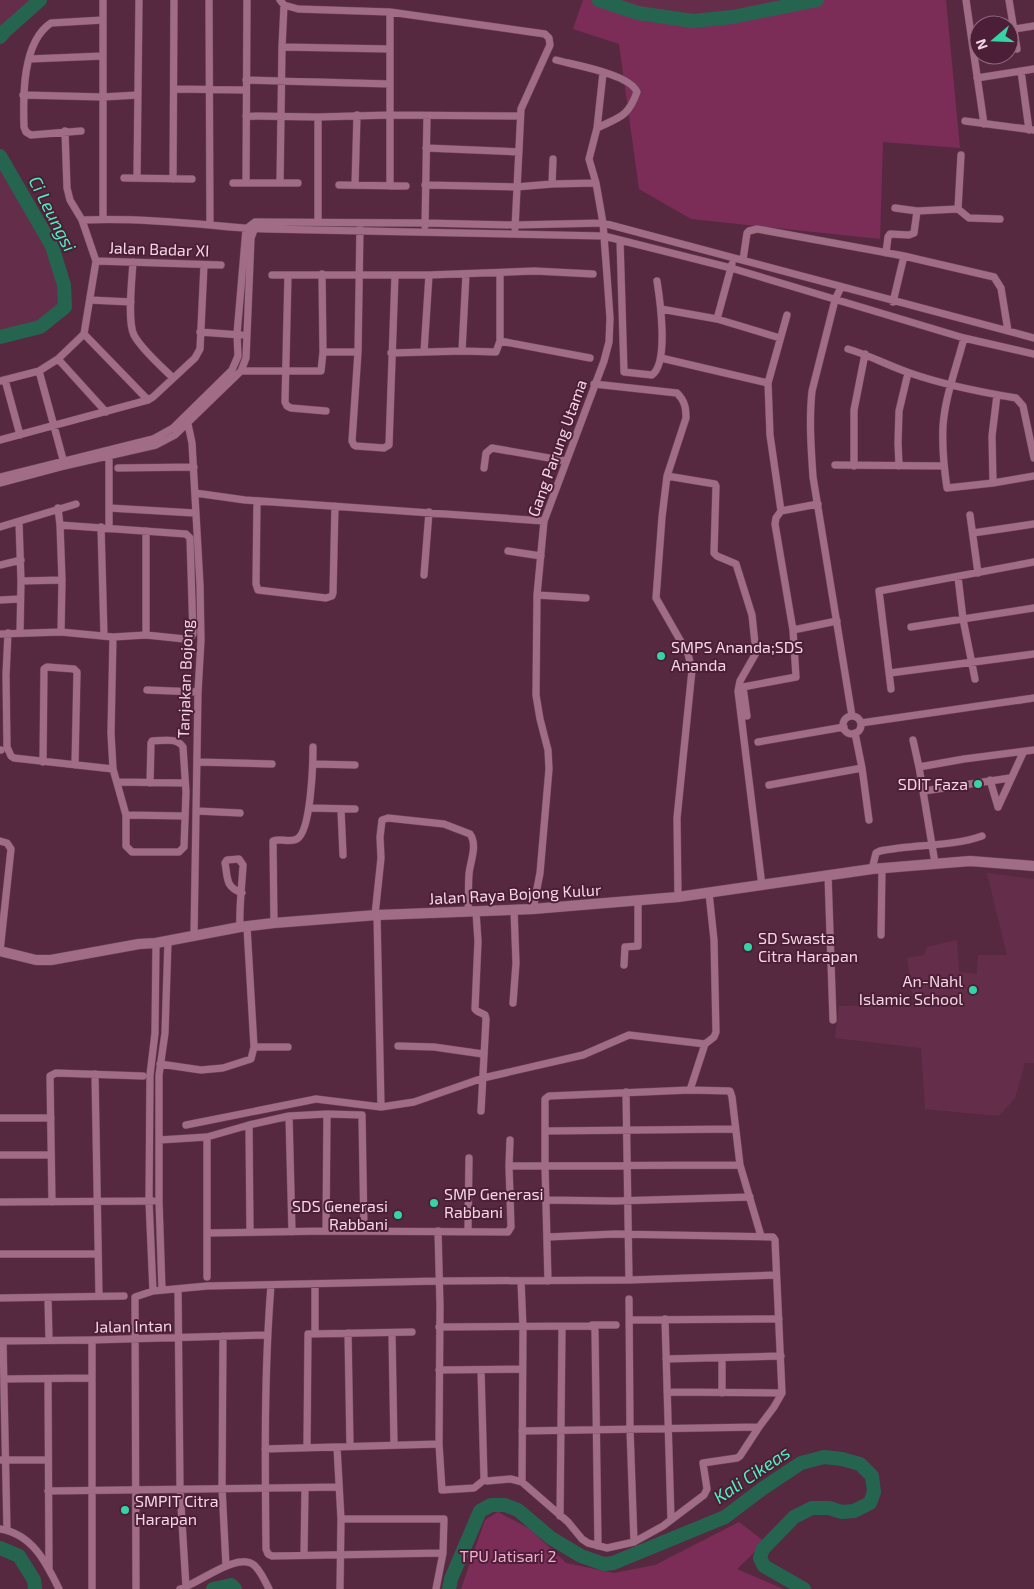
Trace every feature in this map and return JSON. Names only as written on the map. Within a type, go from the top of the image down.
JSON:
[{"type":"main road","name":"Jalan Raya Bojong Kulur","points":[[0,951],[28,958],[51,960],[274,923],[376,915],[534,909],[638,901],[762,886],[877,868],[970,860],[1034,866]]},
{"type":"street","points":[[103,0],[103,219]]},
{"type":"street","points":[[137,178],[139,0]]},
{"type":"street","points":[[173,179],[174,0]]},
{"type":"street","points":[[209,0],[210,225]]},
{"type":"street","points":[[246,183],[248,0]]},
{"type":"street","points":[[966,0],[984,124]]},
{"type":"street","points":[[1009,0],[1012,15]]},
{"type":"street","points":[[280,183],[282,2],[298,8],[390,12],[545,34],[548,36],[550,45],[519,116],[515,235]]},
{"type":"street","points":[[390,12],[390,186]]},
{"type":"street","points":[[81,131],[31,135],[26,132],[24,127],[23,95],[30,59],[35,42],[51,23],[103,20]]},
{"type":"street","points":[[1019,28],[1034,26]]},
{"type":"street","points":[[282,47],[390,49]]},
{"type":"street","points":[[30,59],[103,56]]},
{"type":"street","points":[[556,60],[618,77],[633,85],[637,92],[624,116],[597,128]]},
{"type":"street","points":[[977,78],[1034,69]]},
{"type":"street","points":[[965,122],[1032,130],[1021,71]]},
{"type":"street","name":"Gang Parung Utama","points":[[534,909],[540,873],[549,769],[548,750],[536,695],[537,595],[544,521],[604,361],[609,342],[610,318],[603,223],[596,183],[589,159],[597,128],[603,73]]},
{"type":"street","points":[[246,80],[390,84]]},
{"type":"street","points":[[174,88],[246,90]]},
{"type":"street","points":[[23,95],[103,97],[138,95]]},
{"type":"street","points":[[355,185],[357,115]]},
{"type":"street","points":[[246,116],[519,116]]},
{"type":"street","points":[[424,231],[427,116]]},
{"type":"street","points":[[318,117],[318,222]]},
{"type":"street","points":[[20,435],[3,381],[39,371],[58,360],[84,334],[96,261],[82,220],[70,200],[67,188],[65,131]]},
{"type":"street","points":[[426,148],[519,152]]},
{"type":"street","points":[[958,209],[961,155]]},
{"type":"street","points":[[552,184],[553,160]]},
{"type":"street","points":[[124,178],[192,179]]},
{"type":"street","points":[[233,183],[298,183]]},
{"type":"street","points":[[425,184],[516,187],[596,183]]},
{"type":"street","points":[[339,185],[406,186]]},
{"type":"street","points":[[895,208],[917,212],[958,209],[969,218],[1000,218]]},
{"type":"street","points":[[886,253],[890,234],[909,235],[914,233],[917,212]]},
{"type":"street","points":[[82,220],[103,219],[210,225],[254,230],[424,231],[604,236],[731,268],[964,338],[1034,354]]},
{"type":"street","points":[[185,421],[232,370],[238,356],[237,334],[246,228],[255,222],[425,222],[515,226],[603,223],[893,302],[1034,338]]},
{"type":"street","points":[[360,222],[358,352],[352,443],[356,446],[388,447],[395,275]]},
{"type":"street","points":[[743,260],[747,233],[757,229],[904,256],[994,277],[1001,288],[1008,331]]},
{"type":"street","points":[[0,477],[109,453],[153,439],[185,421],[241,371],[246,358],[251,238],[254,230]]},
{"type":"street","points":[[620,240],[624,372],[652,375],[661,358],[661,310],[657,281]]},
{"type":"street","points":[[893,302],[904,256]]},
{"type":"street","points":[[717,319],[734,258]]},
{"type":"street","name":"Jalan Badar XI","points":[[96,261],[222,265]]},
{"type":"street","points":[[133,262],[131,302],[134,336],[173,378]]},
{"type":"street","points":[[0,440],[54,427],[148,400],[198,354],[200,349],[204,265]]},
{"type":"street","points":[[272,275],[429,275],[535,271],[593,274]]},
{"type":"street","points":[[391,353],[496,352],[500,341],[500,273]]},
{"type":"street","points":[[288,274],[285,372],[286,406],[326,411]]},
{"type":"street","points":[[241,371],[319,372],[323,352],[322,274]]},
{"type":"street","points":[[462,351],[466,274]]},
{"type":"street","points":[[424,352],[429,275]]},
{"type":"street","points":[[841,287],[835,300],[816,372],[810,406],[811,456],[852,716]]},
{"type":"street","points":[[90,300],[131,302]]},
{"type":"street","points":[[661,310],[717,319],[780,338]]},
{"type":"street","points":[[782,511],[770,435],[768,383],[787,315]]},
{"type":"street","points":[[200,332],[246,335]]},
{"type":"street","points":[[84,334],[148,400]]},
{"type":"street","points":[[964,338],[943,425],[944,466],[947,488],[1034,476]]},
{"type":"street","points":[[500,341],[590,358]]},
{"type":"street","points":[[848,349],[865,354],[908,373],[952,385],[1016,398],[1022,406],[1032,430],[1034,458]]},
{"type":"street","points":[[323,352],[358,352]]},
{"type":"street","points":[[854,466],[854,410],[865,354]]},
{"type":"street","points":[[661,358],[768,383]]},
{"type":"street","points":[[58,360],[106,412]]},
{"type":"street","points":[[39,371],[64,463]]},
{"type":"street","points":[[899,466],[899,411],[908,373]]},
{"type":"street","points":[[594,384],[677,394],[686,409],[686,418],[668,476],[662,517],[656,598],[688,654],[692,670],[678,818],[678,897]]},
{"type":"street","points":[[993,483],[992,436],[997,395]]},
{"type":"street","name":"Tanjakan Bojong","points":[[185,421],[190,432],[194,467],[201,640],[198,692],[194,936]]},
{"type":"street","points":[[484,468],[486,453],[492,448],[566,461]]},
{"type":"street","points":[[104,636],[105,528],[109,508],[109,453]]},
{"type":"street","points":[[0,483],[64,463]]},
{"type":"street","points":[[835,465],[944,466]]},
{"type":"street","points":[[118,468],[194,467]]},
{"type":"street","points":[[668,476],[715,484],[714,552],[717,556],[736,564],[752,614],[755,656],[740,681],[738,691],[762,886]]},
{"type":"street","points":[[195,493],[257,501],[544,521]]},
{"type":"street","points":[[257,501],[256,584],[258,590],[326,598],[332,596],[333,593],[335,506]]},
{"type":"street","points":[[0,527],[76,504]]},
{"type":"street","points":[[747,716],[743,687],[796,677],[793,630],[775,524],[776,518],[782,511],[818,504]]},
{"type":"street","points":[[58,508],[62,580],[61,632]]},
{"type":"street","points":[[109,508],[194,513]]},
{"type":"street","points":[[424,575],[429,512]]},
{"type":"street","points":[[970,514],[978,573]]},
{"type":"street","points":[[19,522],[20,633]]},
{"type":"street","points":[[973,533],[1034,524]]},
{"type":"street","points":[[60,525],[186,534],[190,538],[192,624],[190,638],[104,636],[61,632],[4,634],[3,708],[8,753],[14,758],[113,769]]},
{"type":"street","points":[[146,531],[146,636]]},
{"type":"street","points":[[508,551],[541,556]]},
{"type":"street","points":[[0,565],[20,560]]},
{"type":"street","points":[[891,689],[879,591],[958,578],[1034,562]]},
{"type":"street","points":[[958,578],[975,679]]},
{"type":"street","points":[[21,581],[62,580]]},
{"type":"street","points":[[537,595],[586,598]]},
{"type":"street","points":[[0,600],[20,599]]},
{"type":"street","points":[[910,627],[1034,608]]},
{"type":"street","points":[[793,630],[837,621]]},
{"type":"street","points":[[112,636],[111,733],[113,769],[126,815],[125,842],[132,852],[182,851],[184,847],[186,816],[185,783],[183,748],[176,741],[152,741],[150,783]]},
{"type":"street","points":[[890,673],[1034,654]]},
{"type":"street","points":[[43,762],[44,669],[47,667],[74,669],[77,672],[75,765]]},
{"type":"street","points":[[147,690],[198,692]]},
{"type":"street","points":[[861,723],[1034,698]]},
{"type":"street","points":[[852,716],[860,719],[860,730],[855,733],[848,733],[844,727],[846,719],[852,716]]},
{"type":"street","points":[[758,742],[844,727]]},
{"type":"street","points":[[855,733],[869,820]]},
{"type":"street","points":[[913,740],[920,767],[934,863]]},
{"type":"street","points":[[274,923],[274,841],[278,839],[293,841],[302,832],[309,808],[314,747]]},
{"type":"street","points":[[920,767],[1034,750]]},
{"type":"street","points":[[990,780],[998,807],[1023,753]]},
{"type":"street","points":[[197,762],[272,764]]},
{"type":"street","points":[[313,764],[355,765]]},
{"type":"street","points":[[769,785],[862,768]]},
{"type":"street","points":[[924,791],[1010,778]]},
{"type":"street","points":[[117,782],[185,783]]},
{"type":"street","points":[[309,808],[355,810]]},
{"type":"street","points":[[341,810],[343,855]]},
{"type":"street","points":[[196,811],[240,813]]},
{"type":"street","points":[[126,815],[186,816]]},
{"type":"street","points":[[381,1107],[376,915],[382,820],[388,818],[444,824],[470,834],[473,838],[473,855],[469,873],[472,912],[478,941],[475,1009],[484,1015],[486,1019],[481,1111]]},
{"type":"street","points":[[881,935],[876,853],[931,844],[968,841],[982,836]]},
{"type":"street","points":[[0,841],[7,843],[11,849],[4,889],[0,951]]},
{"type":"street","points":[[160,1064],[201,1070],[223,1068],[251,1059],[254,1047],[242,894],[243,865],[239,860],[227,860],[225,863],[229,885],[233,890],[242,894]]},
{"type":"street","points":[[828,875],[833,1020]]},
{"type":"street","points":[[690,1090],[705,1044],[714,1037],[716,1032],[714,940],[708,893]]},
{"type":"street","points":[[624,965],[624,947],[638,946],[638,901]]},
{"type":"street","points":[[514,910],[516,963],[514,1003]]},
{"type":"street","points":[[162,1290],[159,1201],[159,1075],[165,1033],[168,941]]},
{"type":"street","points":[[153,1291],[147,1075],[155,1033],[156,943]]},
{"type":"street","points":[[186,1125],[316,1099],[381,1107],[414,1102],[482,1078],[584,1055],[630,1035],[705,1044]]},
{"type":"street","points":[[398,1046],[434,1047],[483,1054]]},
{"type":"street","points":[[254,1047],[288,1048]]},
{"type":"street","points":[[52,1202],[50,1076],[56,1073],[159,1075]]},
{"type":"street","points":[[95,1074],[98,1296]]},
{"type":"street","points":[[548,1281],[545,1166],[545,1099],[547,1096],[690,1090],[730,1092],[740,1165],[761,1236]]},
{"type":"street","points":[[626,1092],[629,1280]]},
{"type":"street","points":[[326,1231],[328,1114]]},
{"type":"street","points":[[159,1140],[207,1137],[289,1116],[362,1115],[364,1231]]},
{"type":"street","points":[[289,1116],[292,1232]]},
{"type":"street","points":[[0,1118],[50,1118]]},
{"type":"street","points":[[249,1125],[250,1232]]},
{"type":"street","points":[[546,1131],[735,1129]]},
{"type":"street","points":[[207,1137],[207,1277]]},
{"type":"street","points":[[207,1233],[326,1231],[508,1232],[510,1230],[508,1166],[510,1140]]},
{"type":"street","points":[[0,1155],[50,1156]]},
{"type":"street","points":[[468,1231],[469,1158]]},
{"type":"street","points":[[508,1166],[740,1165]]},
{"type":"street","points":[[546,1200],[750,1197]]},
{"type":"street","points":[[0,1202],[97,1203],[159,1201]]},
{"type":"street","points":[[438,1231],[440,1305],[439,1444],[442,1490],[474,1488],[484,1480],[511,1479],[522,1482],[588,1543],[607,1548],[620,1546],[634,1542],[671,1520],[706,1492],[703,1463],[739,1457],[782,1393],[775,1240],[770,1236],[615,1234],[548,1238]]},
{"type":"street","points":[[0,1254],[98,1254]]},
{"type":"street","points":[[136,1589],[135,1297],[153,1291],[207,1286],[438,1281],[629,1280],[776,1275]]},
{"type":"street","points":[[521,1281],[522,1482]]},
{"type":"street","points":[[315,1284],[315,1333]]},
{"type":"street","points":[[271,1285],[267,1335],[265,1449],[266,1549],[268,1554],[272,1556],[443,1553]]},
{"type":"street","points":[[178,1290],[183,1588],[226,1566],[238,1562],[247,1562],[254,1565],[269,1589]]},
{"type":"street","points":[[0,1298],[124,1296]]},
{"type":"street","points":[[48,1298],[49,1340]]},
{"type":"street","points":[[629,1300],[630,1429],[634,1542]]},
{"type":"street","points":[[630,1320],[779,1318]]},
{"type":"street","points":[[665,1319],[671,1520]]},
{"type":"street","points":[[592,1325],[595,1330],[598,1546]]},
{"type":"street","points":[[439,1327],[562,1328],[616,1325]]},
{"type":"street","points":[[560,1516],[562,1328]]},
{"type":"street","points":[[307,1448],[307,1336],[309,1333],[392,1334],[412,1332]]},
{"type":"street","points":[[348,1333],[350,1446]]},
{"type":"street","points":[[392,1334],[394,1445]]},
{"type":"street","name":"Jalan Intan","points":[[1,1341],[267,1335]]},
{"type":"street","points":[[224,1336],[222,1488],[226,1566]]},
{"type":"street","points":[[92,1340],[92,1589]]},
{"type":"street","points":[[1,1341],[4,1379],[4,1530],[28,1541],[49,1569],[59,1589]]},
{"type":"street","points":[[666,1359],[781,1356]]},
{"type":"street","points":[[722,1358],[722,1392]]},
{"type":"street","points":[[439,1370],[522,1369]]},
{"type":"street","points":[[481,1370],[484,1480]]},
{"type":"street","points":[[4,1379],[92,1378]]},
{"type":"street","points":[[48,1379],[49,1569]]},
{"type":"street","points":[[667,1392],[782,1393]]},
{"type":"street","points":[[522,1431],[759,1427]]},
{"type":"street","points":[[265,1449],[439,1444]]},
{"type":"street","points":[[337,1447],[341,1519],[340,1589]]},
{"type":"street","points":[[3,1460],[48,1460]]},
{"type":"street","points":[[48,1491],[222,1488],[305,1489],[339,1487]]},
{"type":"street","points":[[304,1555],[305,1489]]},
{"type":"street","points":[[341,1519],[444,1519],[443,1553],[436,1589]]},
{"type":"shaded area","points":[[0,0],[40,0],[0,37]]},
{"type":"shaded area","points":[[599,0],[817,0],[732,17],[693,21],[638,13]]},
{"type":"shaded area","points":[[0,156],[50,244],[64,285],[65,307],[40,327],[0,337]]},
{"type":"shaded area","name":"An-Nahl Islamic School","points":[[987,873],[1034,879],[1034,1063],[1025,1063],[1015,1098],[999,1116],[925,1109],[921,1048],[835,1038],[839,1006],[914,1005],[907,958],[924,955],[927,947],[957,940],[959,972],[977,974],[978,955],[1007,955]]},
{"type":"green space","points":[[583,0],[599,0],[638,13],[693,21],[745,15],[817,0],[946,0],[960,148],[883,142],[880,239],[691,219],[639,189],[619,44],[573,29]]},
{"type":"green space","name":"TPU Jatisari 2","points":[[498,1512],[530,1529],[566,1563],[614,1573],[655,1565],[739,1522],[765,1542],[737,1569],[783,1589],[461,1589],[485,1520]]},
{"type":"waterway","name":"Ci Leungsi","points":[[0,37],[40,0]]},
{"type":"waterway","name":"Ci Leungsi","points":[[599,0],[638,13],[693,21],[732,17],[817,0]]},
{"type":"waterway","name":"Ci Leungsi","points":[[0,156],[52,246],[64,285],[65,307],[40,327],[0,337]]},
{"type":"waterway","name":"Kali Cikeas","points":[[449,1589],[451,1579],[480,1511],[491,1505],[505,1505],[518,1510],[551,1538],[581,1556],[604,1564],[613,1563],[725,1517],[801,1463],[824,1457],[860,1464],[872,1476],[874,1492],[870,1503],[854,1511],[842,1512],[829,1508],[812,1508],[794,1517],[763,1549],[760,1558],[764,1566],[804,1589]]},
{"type":"waterway","name":"Kali Cikeas","points":[[0,1548],[19,1556],[34,1580],[35,1589]]},
{"type":"waterway","name":"Kali Cikeas","points":[[213,1589],[231,1585],[235,1589]]},
{"type":"place","name":"SMPS Ananda;SDS Ananda","points":[[661,656]]},
{"type":"place","name":"SDIT Faza","points":[[978,784]]},
{"type":"place","name":"SD Swasta Citra Harapan","points":[[748,947]]},
{"type":"place","name":"An-Nahl Islamic School","points":[[973,990]]},
{"type":"place","name":"SMP Generasi Rabbani","points":[[434,1203]]},
{"type":"place","name":"SDS Generasi Rabbani","points":[[398,1215]]},
{"type":"place","name":"SMPIT Citra Harapan","points":[[125,1510]]}]
